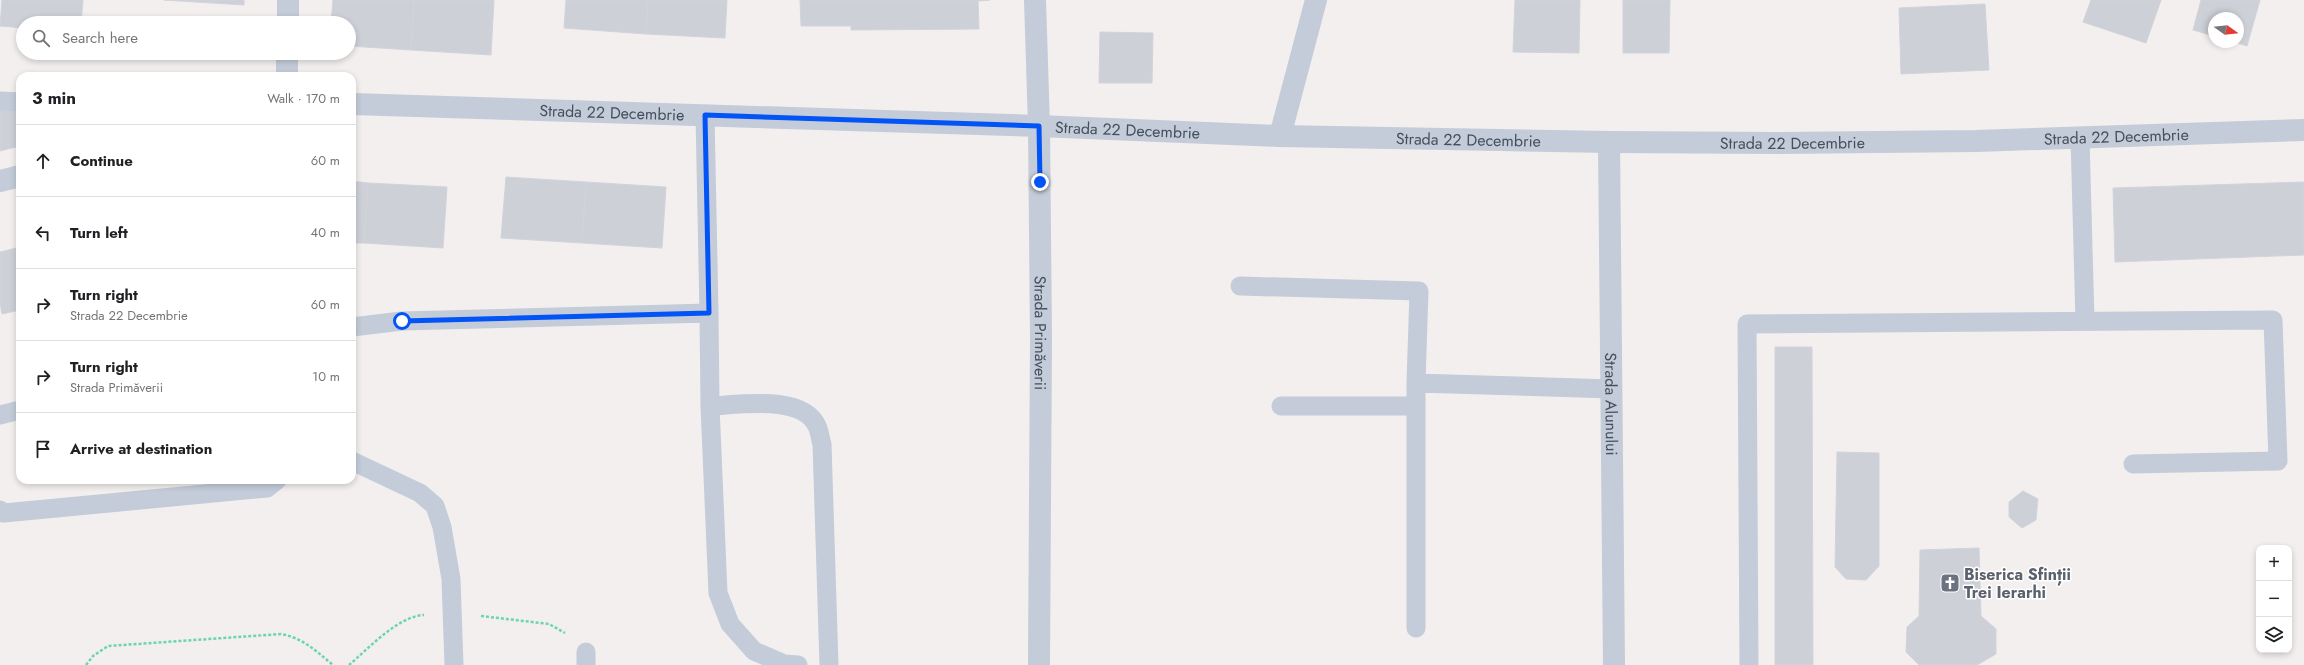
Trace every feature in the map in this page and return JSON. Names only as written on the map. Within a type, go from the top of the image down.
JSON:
[{"type":"street","points":[[288,0],[288,16]]},
{"type":"street","name":"Strada Primăverii","points":[[1035,0],[1039,126],[1039,665]]},
{"type":"street","points":[[1280,136],[1316,0]]},
{"type":"street","points":[[287,60],[287,72]]},
{"type":"street","name":"Strada 22 Decembrie","points":[[356,104],[1039,126],[1280,136],[1609,142],[1779,144],[2080,138],[2304,130]]},
{"type":"street","name":"Strada Alunului","points":[[1609,142],[1614,665]]},
{"type":"street","points":[[0,181],[16,177]]},
{"type":"lane","points":[[0,101],[16,102]]},
{"type":"lane","points":[[705,115],[710,406],[718,593],[730,624],[754,651],[784,664],[798,665]]},
{"type":"lane","points":[[2080,138],[2085,321]]},
{"type":"lane","points":[[1240,286],[1419,291],[1416,383],[1416,628]]},
{"type":"lane","points":[[356,327],[402,321],[709,313]]},
{"type":"lane","points":[[1749,665],[1747,324],[2273,320],[2278,461],[2133,464]]},
{"type":"lane","points":[[1416,383],[1612,389]]},
{"type":"lane","points":[[710,406],[773,403],[806,413],[817,426],[822,444],[830,665]]},
{"type":"lane","points":[[1280,406],[1416,406]]},
{"type":"lane","points":[[0,415],[16,411]]},
{"type":"lane","points":[[356,462],[420,493],[435,506],[442,527],[450,579],[454,665]]},
{"type":"lane","points":[[0,510],[4,513],[267,488],[272,484]]},
{"type":"path","points":[[86,665],[93,656],[108,646],[281,634],[293,636],[305,642],[333,665]]},
{"type":"building","points":[[2,0],[83,0],[82,16],[16,16],[16,27],[0,26]]},
{"type":"building","points":[[164,0],[244,0],[244,5]]},
{"type":"building","points":[[333,0],[414,0],[411,50],[356,46],[356,16],[332,16]]},
{"type":"building","points":[[414,0],[494,0],[491,55],[411,50]]},
{"type":"building","points":[[566,0],[648,0],[646,34],[564,28]]},
{"type":"building","points":[[648,0],[727,0],[725,38],[646,34]]},
{"type":"building","points":[[800,0],[990,0],[978,1],[979,29],[851,30],[851,26],[801,26]]},
{"type":"building","points":[[1515,0],[1580,0],[1579,53],[1513,52]]},
{"type":"building","points":[[1623,0],[1670,0],[1669,53],[1623,53]]},
{"type":"building","points":[[2091,0],[2161,0],[2146,43],[2083,22]]},
{"type":"building","points":[[2201,0],[2260,0],[2247,46],[2244,45],[2244,12],[2208,12],[2208,34],[2193,30]]},
{"type":"building","points":[[1985,4],[1989,70],[1901,74],[1899,8]]},
{"type":"building","points":[[1100,32],[1153,33],[1152,83],[1099,83]]},
{"type":"building","points":[[0,110],[16,110],[16,147],[0,151]]},
{"type":"building","points":[[506,177],[586,182],[582,243],[501,238]]},
{"type":"building","points":[[356,182],[368,183],[364,243],[356,243]]},
{"type":"building","points":[[586,182],[666,187],[662,248],[582,243]]},
{"type":"building","points":[[2304,182],[2304,255],[2115,262],[2113,188]]},
{"type":"building","points":[[368,183],[447,187],[443,248],[364,243]]},
{"type":"building","points":[[16,248],[16,311],[2,314],[0,303],[0,252]]},
{"type":"building","points":[[1775,347],[1812,347],[1813,665],[1775,665]]},
{"type":"building","points":[[1837,452],[1879,453],[1879,566],[1866,580],[1846,579],[1835,567]]},
{"type":"building","points":[[2023,491],[2038,499],[2036,520],[2022,528],[2009,517],[2009,502]]},
{"type":"building","name":"Biserica Sfinții Trei Ierarhi","points":[[1979,548],[1981,616],[1996,629],[1996,654],[1977,665],[1919,665],[1906,652],[1907,627],[1919,616],[1920,550]]},
{"type":"place","name":"Biserica Sfinții Trei Ierarhi","points":[[1950,583]]},
{"type":"route","points":[[402,321],[709,313],[705,115],[1039,126],[1040,182]]}]
